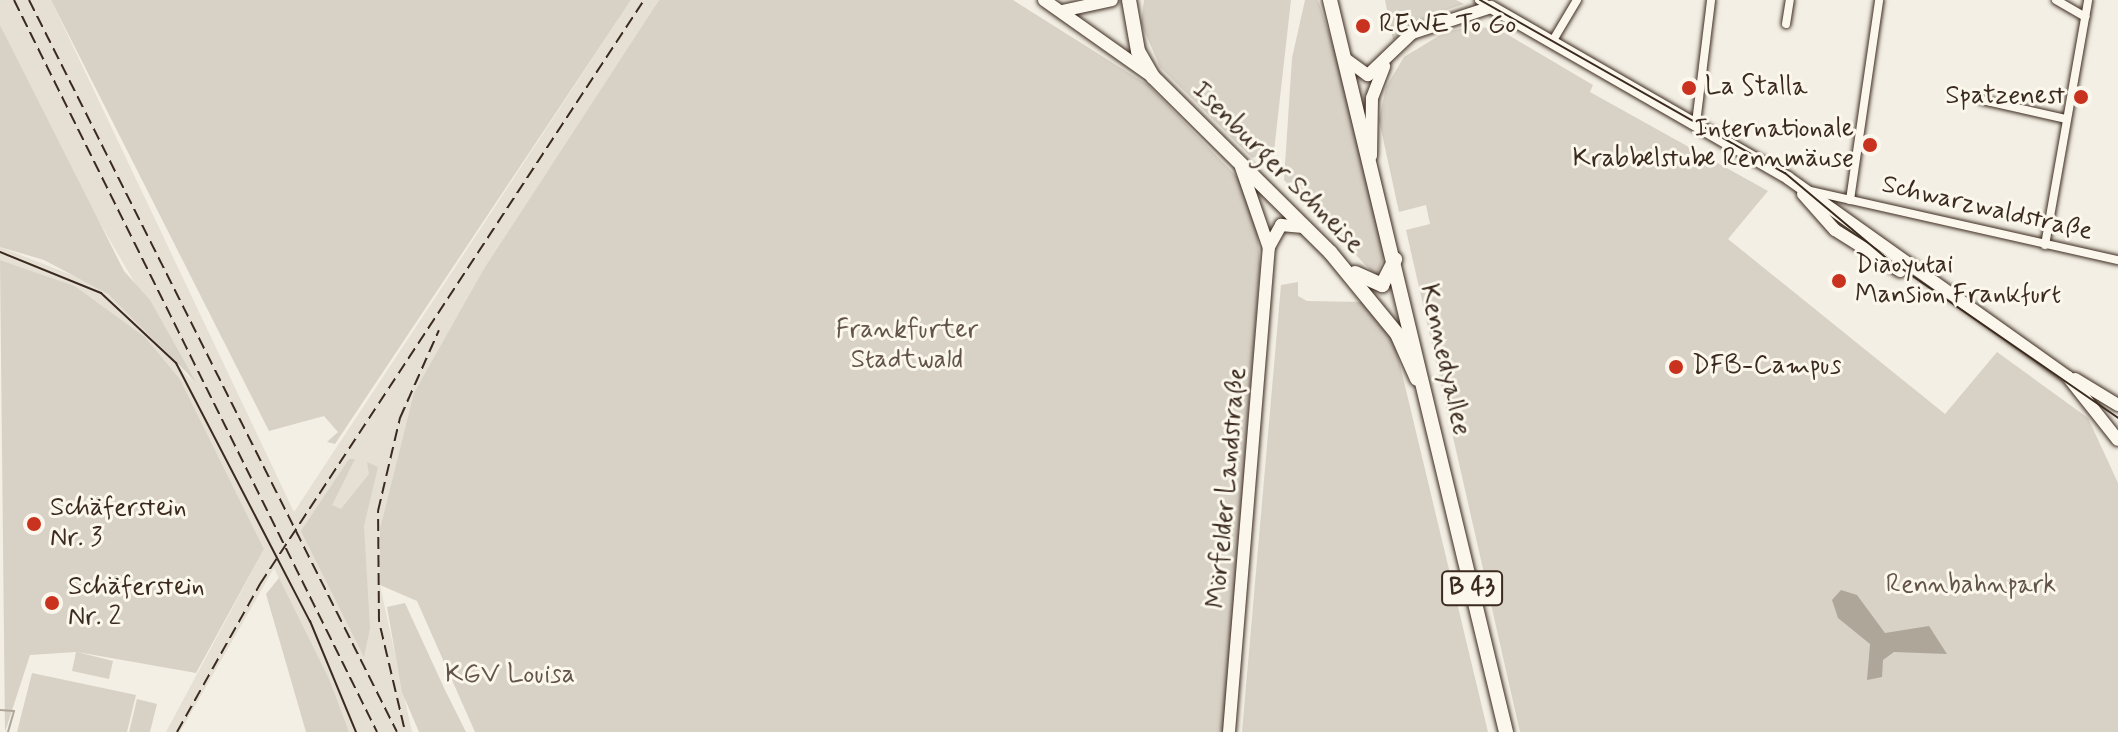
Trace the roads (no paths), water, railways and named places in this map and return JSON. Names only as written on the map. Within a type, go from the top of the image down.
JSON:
[{"type":"main road","name":"Isenburger Schneise","points":[[1044,0],[1153,77],[1324,245],[1397,334],[1430,409]]},
{"type":"main road","points":[[1062,11],[1112,0]]},
{"type":"main road","name":"B 43","points":[[1129,0],[1135,43],[1153,77]]},
{"type":"main road","name":"Kennedyallee","points":[[1330,0],[1396,254],[1506,732]]},
{"type":"main road","points":[[1347,60],[1366,76],[1424,27],[1485,3],[1768,167],[1928,283],[2068,377],[2118,405]]},
{"type":"main road","points":[[1371,156],[1372,98],[1388,58]]},
{"type":"main road","name":"Mörfelder Landstraße","points":[[1229,732],[1269,248],[1239,164]]},
{"type":"main road","points":[[1269,248],[1281,225],[1307,227]]},
{"type":"main road","points":[[1324,245],[1372,286],[1390,279],[1396,254]]},
{"type":"main road","points":[[2068,377],[2118,440]]},
{"type":"street","points":[[1552,42],[1577,0]]},
{"type":"street","points":[[1696,123],[1711,0]]},
{"type":"street","points":[[1786,24],[1790,0]]},
{"type":"street","points":[[1850,200],[1879,0]]},
{"type":"street","points":[[2056,0],[2085,17]]},
{"type":"street","points":[[2045,245],[2088,0]]},
{"type":"street","points":[[1982,100],[2066,119]]},
{"type":"street","name":"Schwarzwaldstraße","points":[[1799,188],[2118,260]]},
{"type":"waterway","points":[[0,710],[14,711],[8,732]]},
{"type":"tram line","points":[[1480,0],[1785,173],[1885,257],[2118,418]]},
{"type":"tram line","points":[[0,252],[101,293],[176,363],[310,621],[356,732]]},
{"type":"railway","points":[[14,0],[377,732]]},
{"type":"railway","points":[[29,0],[397,732]]},
{"type":"railway","points":[[177,732],[260,584],[644,0]]},
{"type":"railway","points":[[404,727],[379,621],[378,511],[400,418],[439,330]]},
{"type":"place","name":"REWE To Go","points":[[1363,26]]},
{"type":"place","name":"La Stalla","points":[[1689,88]]},
{"type":"place","name":"Spatzenest","points":[[2081,97]]},
{"type":"place","name":"Internationale Krabbelstube Rennmäuse","points":[[1870,145]]},
{"type":"place","name":"Diaoyutai Mansion Frankfurt","points":[[1839,281]]},
{"type":"place","name":"DFB-Campus","points":[[1676,367]]},
{"type":"place","name":"Schäferstein Nr. 3","points":[[34,524]]},
{"type":"place","name":"Schäferstein Nr. 2","points":[[52,603]]},
{"type":"park label","name":"Frankfurter Stadtwald","points":[[907,346]]},
{"type":"park label","name":"Rennbahnpark","points":[[1971,586]]},
{"type":"park label","name":"KGV Louisa","points":[[510,676]]}]
